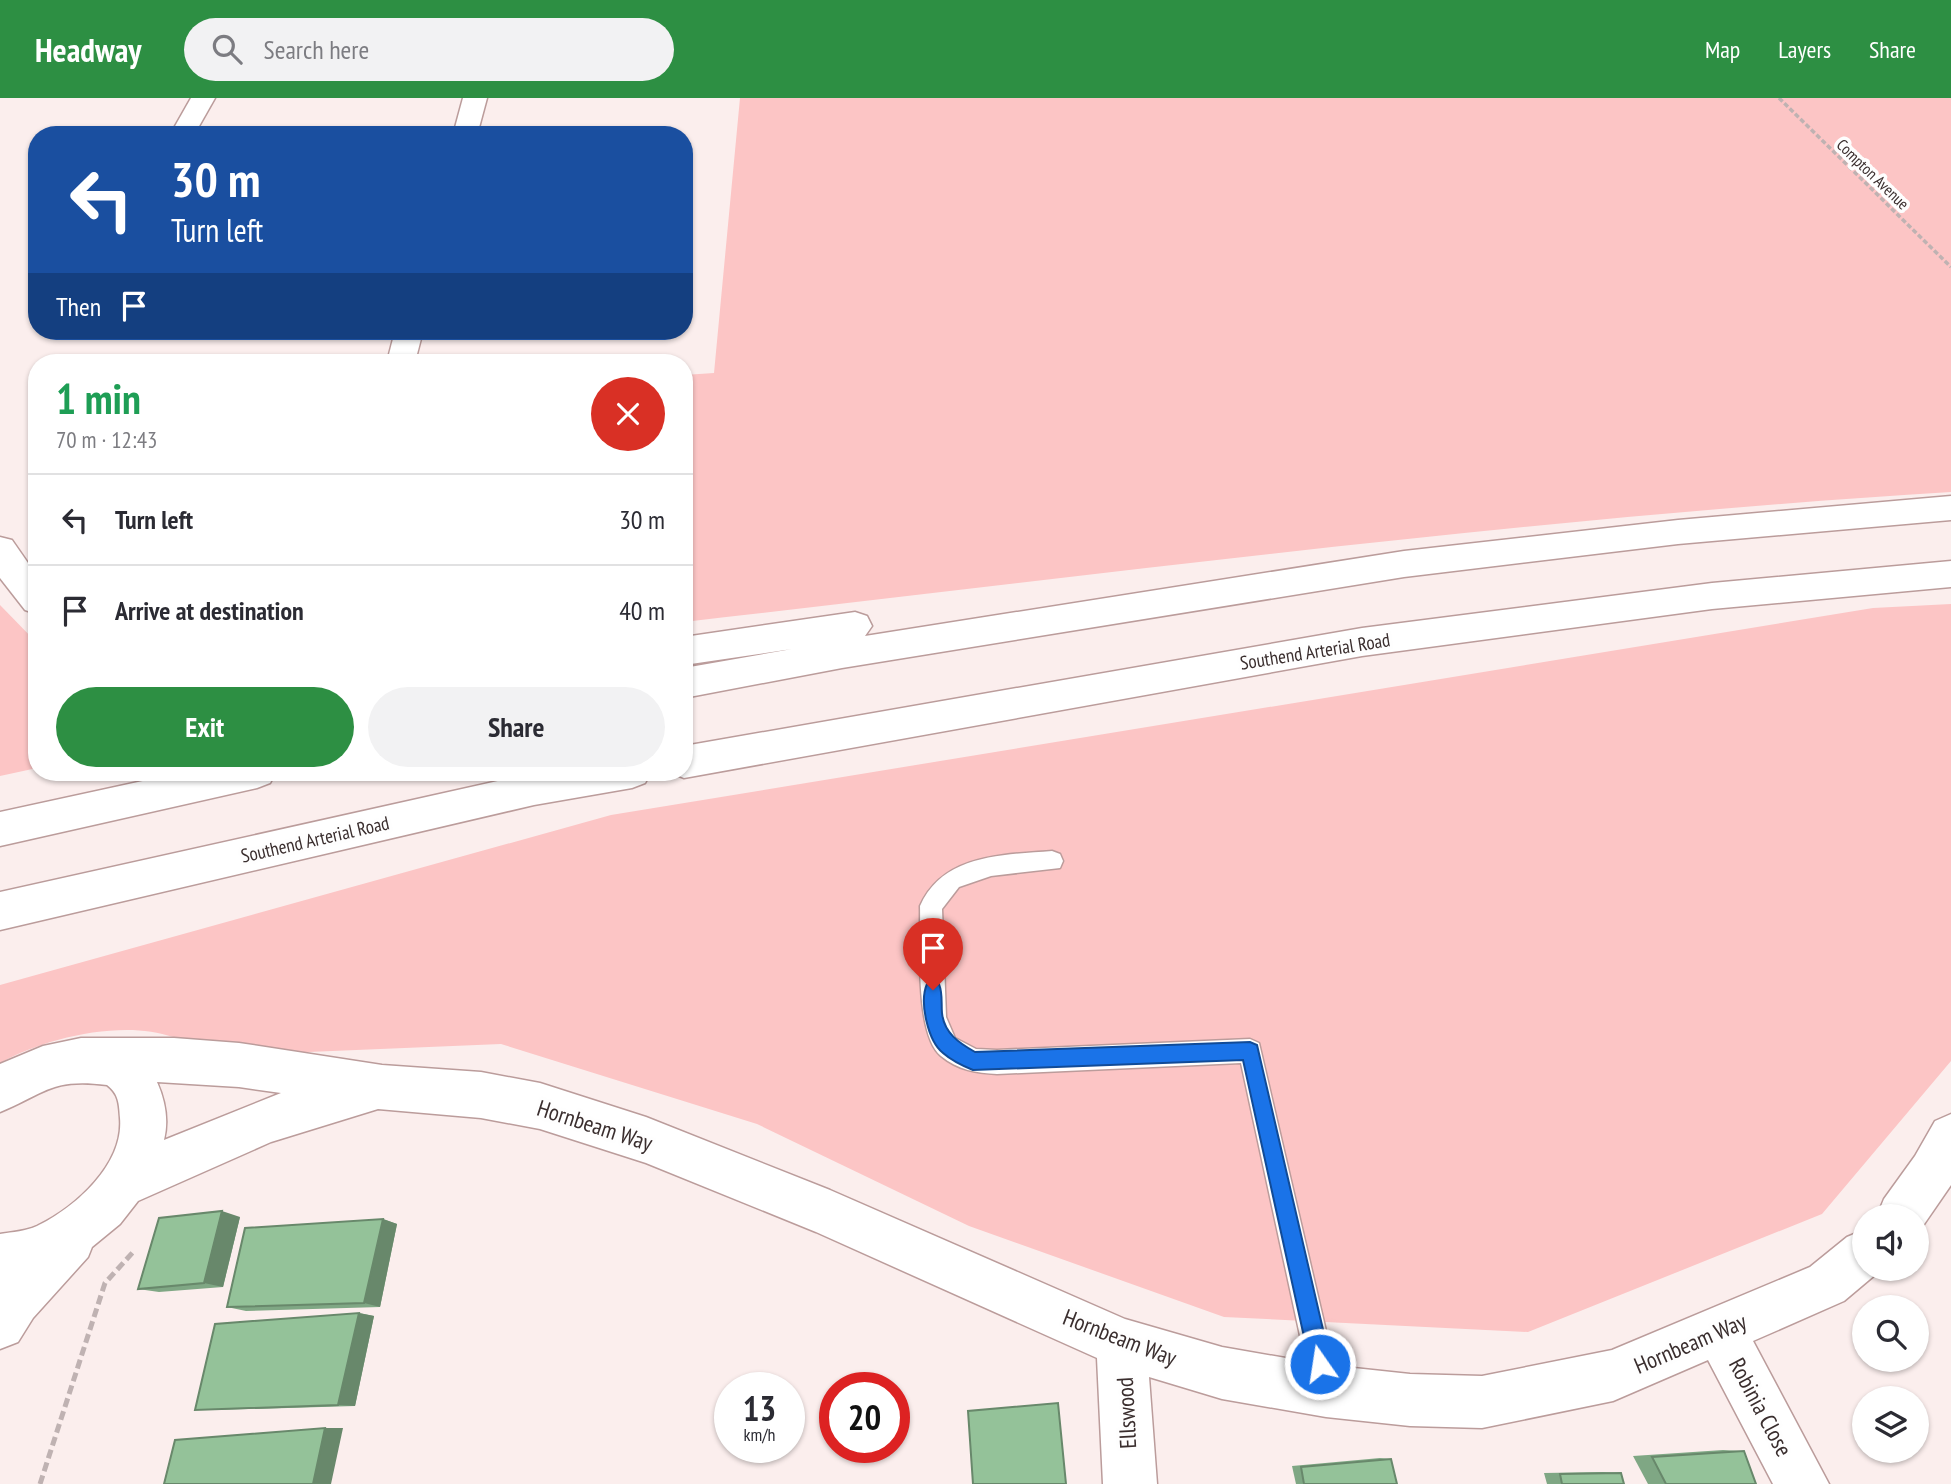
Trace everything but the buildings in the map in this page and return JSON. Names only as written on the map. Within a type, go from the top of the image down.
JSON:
[{"type":"main road","points":[[187,126],[203,98]]},
{"type":"main road","points":[[467,126],[475,98]]},
{"type":"main road","points":[[693,650],[869,624],[1678,532],[1951,508]]},
{"type":"main road","points":[[0,548],[28,589]]},
{"type":"main road","points":[[693,681],[856,652],[1404,564]]},
{"type":"main road","name":"Southend Arterial Road","points":[[693,760],[1362,642],[1712,596],[1951,574]]},
{"type":"main road","points":[[0,829],[216,781]]},
{"type":"main road","name":"Southend Arterial Road","points":[[0,911],[534,789],[580,781]]},
{"type":"main road","points":[[0,1324],[16,1301],[111,1198],[140,1152],[146,1117],[137,1084],[116,1065],[81,1060],[43,1068],[1,1089]]},
{"type":"main road","name":"Hornbeam Way","points":[[81,1060],[174,1060],[239,1065],[382,1087],[481,1095],[540,1106],[646,1140],[830,1214],[1122,1343],[1222,1373],[1326,1391],[1410,1400],[1482,1402],[1613,1375],[1828,1284],[1852,1264]]},
{"type":"main road","name":"Hornbeam Way","points":[[111,1198],[208,1142],[266,1119],[382,1087]]},
{"type":"main road","points":[[1909,1204],[1951,1137]]},
{"type":"main road","points":[[0,1258],[11,1258],[58,1242],[111,1198]]},
{"type":"main road","name":"Robinia Close","points":[[1720,1331],[1802,1484]]},
{"type":"main road","name":"Ellswood","points":[[1122,1343],[1130,1484]]},
{"type":"lane","points":[[1052,861],[992,866],[951,880],[931,906],[934,1018],[947,1046],[973,1061],[998,1062],[1250,1051],[1326,1391]]},
{"type":"path","name":"Compton Avenue","points":[[1779,98],[1951,267]]},
{"type":"path","points":[[40,1484],[105,1283],[138,1245]]},
{"type":"shaded area","points":[[740,98],[1951,98],[1951,492],[1792,503],[1475,532],[693,621],[693,374],[714,373]]},
{"type":"shaded area","points":[[1951,604],[1951,1061],[1822,1214],[1528,1332],[1224,1317],[969,1226],[757,1124],[501,1044],[212,1056],[173,1037],[131,1030],[61,1039],[0,1063],[0,985],[611,815],[1873,608]]},
{"type":"shaded area","points":[[0,605],[28,634],[28,770],[0,776]]},
{"type":"route","points":[[933,990],[934,1018],[947,1046],[973,1061],[1250,1051],[1320,1364]]}]
